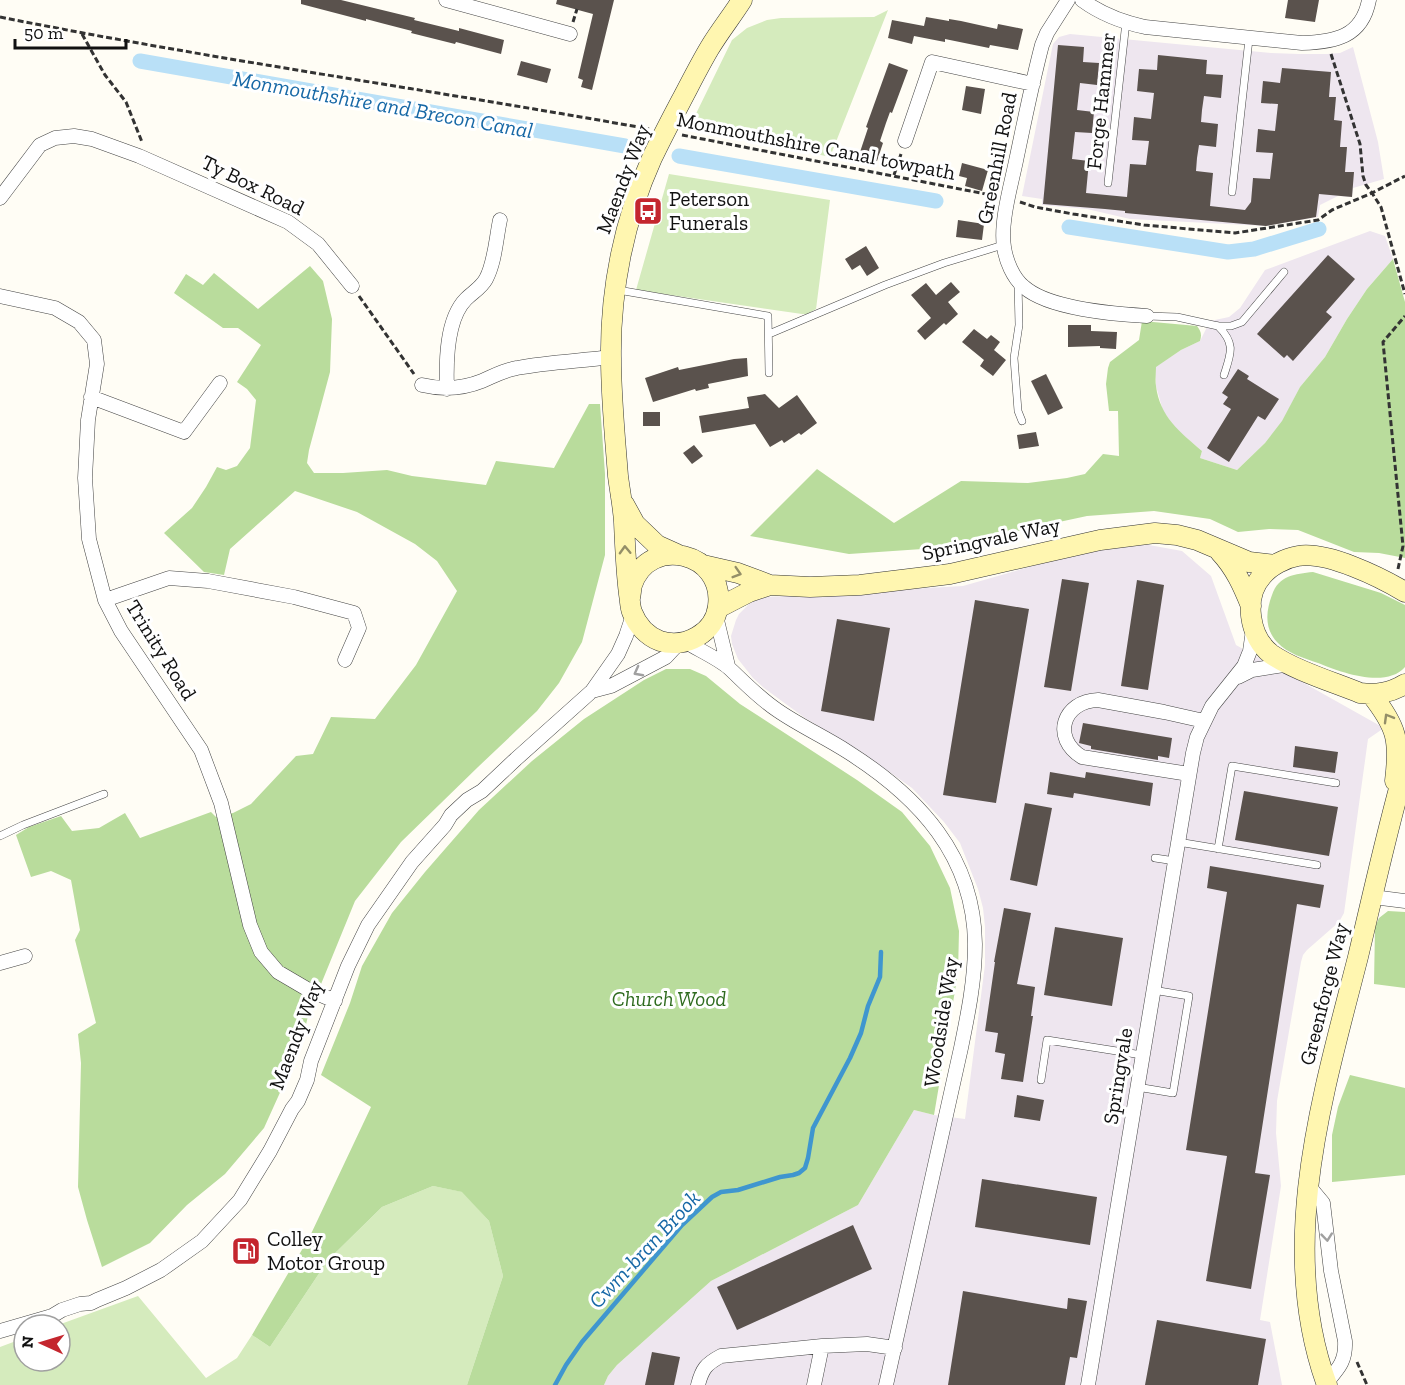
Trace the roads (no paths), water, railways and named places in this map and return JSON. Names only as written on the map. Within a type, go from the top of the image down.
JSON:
[{"type":"street","points":[[446,0],[570,34]]},
{"type":"street","name":"Maendy Way","points":[[632,607],[626,568],[611,357],[612,317],[621,249],[635,202],[665,132],[709,49],[742,0]]},
{"type":"street","name":"Greenhill Road","points":[[1018,281],[1011,270],[1003,245],[1008,199],[1042,45],[1068,0]]},
{"type":"street","points":[[1082,0],[1108,15],[1145,27],[1302,44],[1328,41],[1357,28],[1366,13],[1369,0]]},
{"type":"street","name":"Greenhill Road","points":[[904,141],[932,62],[1033,84]]},
{"type":"street","name":"Ty Box Road","points":[[0,198],[40,145],[54,138],[74,136],[92,139],[149,161],[288,222],[318,244],[352,286]]},
{"type":"street","points":[[447,389],[446,369],[452,326],[466,299],[476,292],[485,280],[492,262],[500,220]]},
{"type":"street","points":[[1018,281],[1030,292],[1052,301],[1107,313],[1147,316]]},
{"type":"street","name":"Trinity Road","points":[[0,296],[55,308],[79,322],[94,340],[97,364],[88,420],[85,478],[88,539],[105,600],[121,631],[201,750],[221,802],[250,925],[261,952],[278,972],[335,1001]]},
{"type":"street","points":[[422,385],[447,389],[465,386],[498,372],[516,368],[611,357]]},
{"type":"street","points":[[91,397],[184,432],[220,383]]},
{"type":"street","name":"Maendy Way","points":[[623,501],[635,524],[657,545],[703,565]]},
{"type":"street","name":"Springvale Way","points":[[703,565],[738,573],[770,585],[820,587],[860,585],[939,576],[1100,540],[1155,533],[1187,537],[1249,562],[1275,565]]},
{"type":"street","name":"Springvale Way","points":[[1218,550],[1242,582],[1251,606]]},
{"type":"street","name":"Maendy Way","points":[[0,1331],[51,1316],[80,1304],[91,1303],[161,1270],[202,1240],[240,1200],[298,1101],[307,1080],[311,1060],[348,966],[368,925],[412,862],[452,815],[592,692],[618,654],[626,636],[632,607],[633,584],[640,571],[650,562],[663,556],[678,554]]},
{"type":"street","points":[[1402,590],[1352,566],[1317,556],[1298,556],[1275,565],[1262,576],[1253,590],[1251,616],[1253,630],[1260,642],[1270,653],[1290,664],[1360,693],[1383,693],[1405,684]]},
{"type":"street","points":[[703,565],[717,584],[719,596],[717,612],[728,666]]},
{"type":"street","points":[[105,600],[169,578],[208,581],[294,597],[354,613],[359,628],[345,660]]},
{"type":"street","name":"Springvale Way","points":[[717,612],[749,592],[770,585]]},
{"type":"street","points":[[632,607],[640,627],[648,634],[668,643],[682,643]]},
{"type":"street","name":"Maendy Way","points":[[592,692],[611,686],[666,657],[682,643],[699,636],[709,628],[717,612]]},
{"type":"street","name":"Springvale","points":[[1088,1385],[1197,737],[1212,705],[1244,666],[1250,651],[1253,630]]},
{"type":"street","name":"Woodside Way","points":[[682,643],[728,666],[759,697],[777,711],[849,752],[883,776],[911,800],[944,839],[956,860],[967,889],[973,917],[975,943],[971,996],[886,1385]]},
{"type":"street","name":"Springvale","points":[[1236,678],[1252,670],[1290,664]]},
{"type":"street","name":"Greenforge Way","points":[[1371,694],[1388,717],[1397,744],[1391,816]]},
{"type":"street","points":[[1189,774],[1082,757],[1067,744],[1064,726],[1072,709],[1088,700],[1204,721]]},
{"type":"street","name":"Greenforge Way","points":[[1326,1384],[1315,1348],[1308,1311],[1304,1229],[1308,1185],[1335,1048],[1405,767]]},
{"type":"street","points":[[1373,897],[1405,901]]},
{"type":"street","points":[[0,963],[25,956]]},
{"type":"street","name":"Greenforge Way","points":[[1308,1185],[1323,1203],[1331,1271],[1346,1352],[1344,1360],[1326,1384]]},
{"type":"street","points":[[698,1385],[704,1369],[721,1356],[822,1346],[867,1344],[895,1348]]},
{"type":"street","points":[[814,1385],[822,1346]]},
{"type":"lane","name":"Forge Hammer","points":[[1108,183],[1126,22]]},
{"type":"lane","points":[[1232,192],[1249,39]]},
{"type":"lane","points":[[769,334],[885,285],[944,263],[1003,245]]},
{"type":"lane","points":[[1147,316],[1177,317],[1218,326],[1231,326],[1242,322],[1284,272]]},
{"type":"lane","points":[[1018,281],[1019,325],[1014,358],[1018,411],[1022,421]]},
{"type":"lane","points":[[615,290],[768,316],[769,373]]},
{"type":"lane","points":[[1218,326],[1227,336],[1230,346],[1224,375]]},
{"type":"lane","points":[[1218,849],[1232,766],[1336,783]]},
{"type":"lane","points":[[0,836],[105,794]]},
{"type":"lane","points":[[1178,842],[1317,865]]},
{"type":"lane","points":[[1155,858],[1175,861]]},
{"type":"lane","points":[[1137,1087],[1173,1093],[1189,996],[1153,990]]},
{"type":"lane","points":[[1041,1080],[1047,1040],[1143,1056]]},
{"type":"waterway","name":"Monmouthshire and Brecon Canal","points":[[140,61],[625,146]]},
{"type":"waterway","name":"Monmouthshire and Brecon Canal","points":[[679,156],[936,201]]},
{"type":"waterway","name":"Monmouthshire and Brecon Canal","points":[[1069,227],[1228,252],[1254,249],[1319,229]]},
{"type":"waterway","name":"Cwm-bran Brook","points":[[555,1385],[582,1342],[682,1225],[712,1197],[721,1192],[738,1190],[793,1175],[805,1168],[813,1128],[861,1033],[868,1006],[880,977],[881,952]]},
{"type":"place","name":"Peterson Funerals","points":[[648,211]]},
{"type":"place","name":"Colley Motor Group","points":[[246,1251]]},
{"type":"park label","name":"Church Wood","points":[[669,999]]}]
